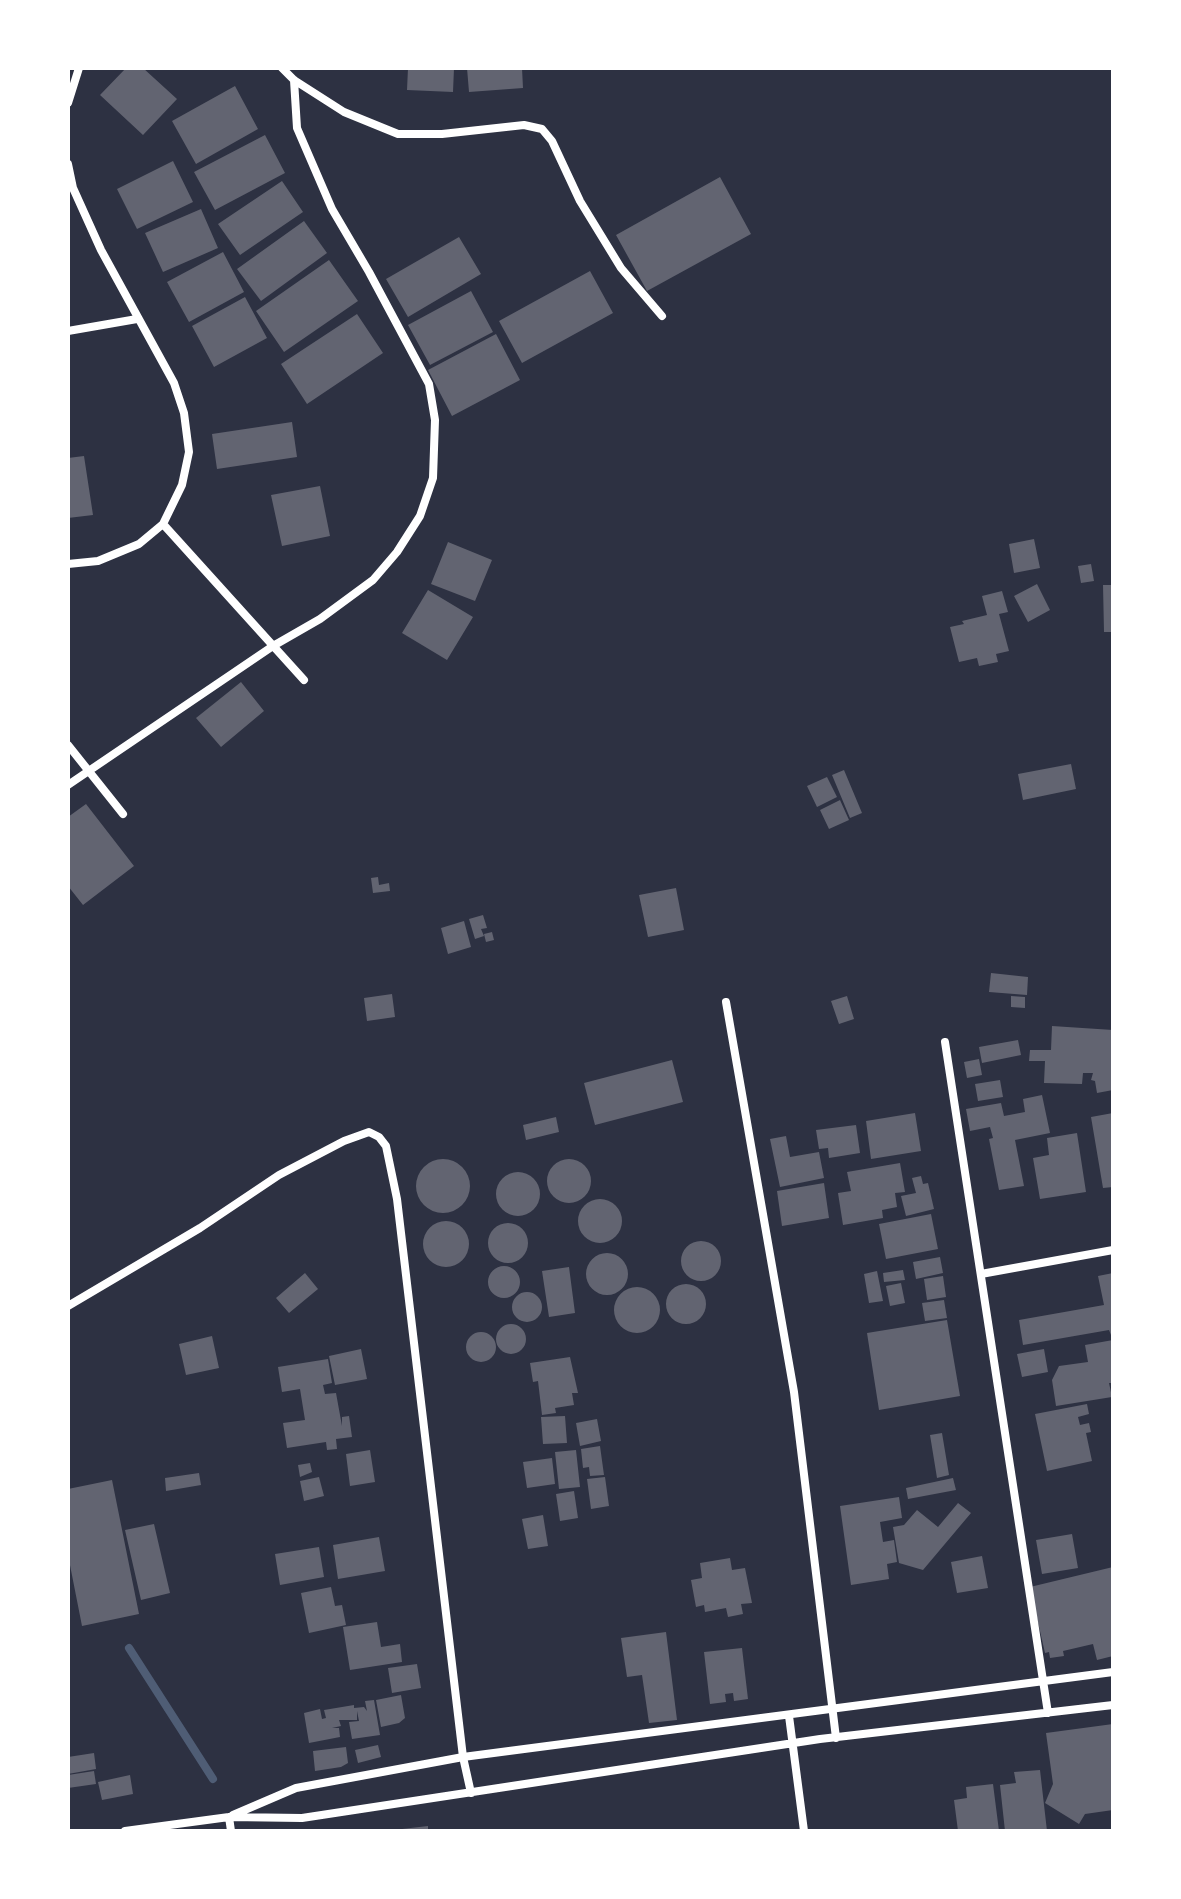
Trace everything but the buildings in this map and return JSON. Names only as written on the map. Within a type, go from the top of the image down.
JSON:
[{"type":"street","points":[[68,103],[79,68]]},
{"type":"street","points":[[282,68],[294,80],[344,112],[398,134],[442,134],[524,125],[542,129],[552,141],[580,201],[621,268],[662,316]]},
{"type":"street","points":[[68,785],[273,646],[320,619],[373,580],[397,552],[420,516],[433,478],[435,420],[429,384],[332,209],[297,128],[294,80]]},
{"type":"street","points":[[68,164],[73,188],[137,319],[174,383],[184,413],[189,452],[182,485],[163,524],[139,544],[98,561],[68,564]]},
{"type":"street","points":[[68,331],[137,319]]},
{"type":"street","points":[[163,524],[304,680]]},
{"type":"street","points":[[68,745],[123,814]]},
{"type":"street","points":[[726,1002],[794,1392],[836,1738]]},
{"type":"street","points":[[945,1042],[1048,1713]]},
{"type":"street","points":[[68,1306],[200,1228],[279,1175],[344,1141],[369,1132],[379,1137],[386,1146],[397,1199],[463,1757],[471,1793]]},
{"type":"street","points":[[981,1274],[1113,1250]]},
{"type":"street","points":[[229,1817],[296,1788],[463,1757],[1113,1672]]},
{"type":"street","points":[[125,1831],[229,1817],[302,1818],[794,1743],[1113,1705]]},
{"type":"street","points":[[789,1716],[804,1831]]},
{"type":"street","points":[[229,1817],[231,1831]]},
{"type":"waterway","points":[[129,1648],[213,1779]]}]
